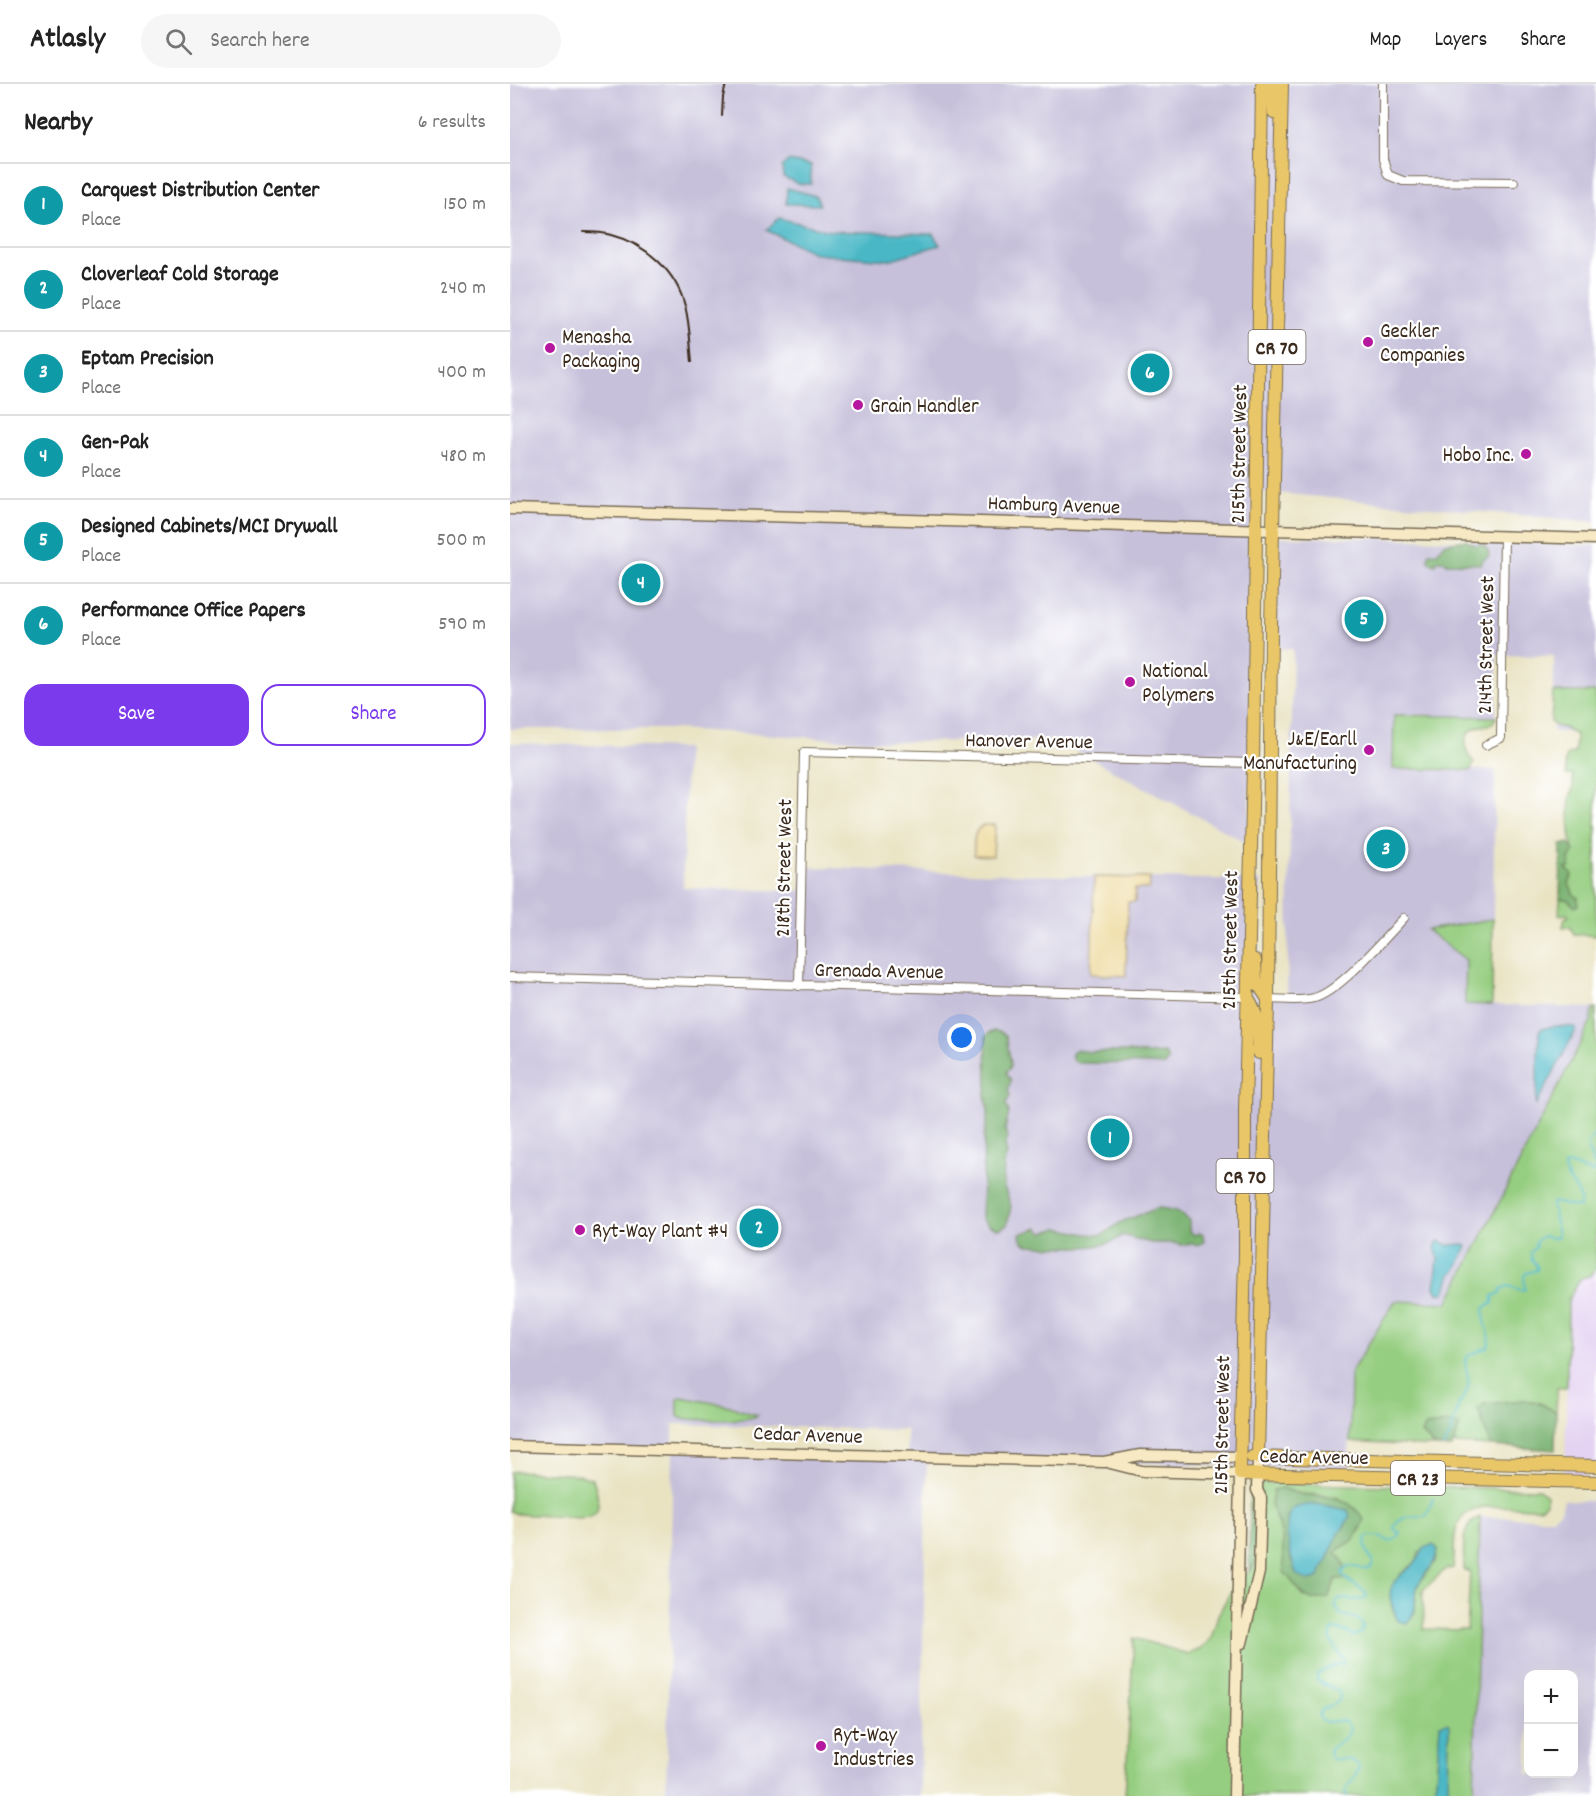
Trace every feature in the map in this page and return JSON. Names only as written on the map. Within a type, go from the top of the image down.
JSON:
[{"type":"main road","name":"215th Street West","points":[[1240,1474],[1262,84]]},
{"type":"main road","points":[[1273,84],[1275,139],[1281,164]]},
{"type":"main road","name":"215th Street West","points":[[1258,1457],[1268,999],[1273,530],[1282,84]]},
{"type":"main road","points":[[1250,869],[1255,920],[1256,981],[1268,999]]},
{"type":"main road","points":[[1247,997],[1257,1018],[1259,1092],[1265,1110]]},
{"type":"main road","name":"Cedar Avenue","points":[[1240,1457],[1596,1466]]},
{"type":"main road","name":"Cedar Avenue","points":[[1240,1474],[1596,1482]]},
{"type":"street","points":[[1383,84],[1383,159],[1388,175],[1403,181],[1514,182]]},
{"type":"street","name":"Hamburg Avenue","points":[[510,509],[1596,539]]},
{"type":"street","name":"214th Street West","points":[[1486,745],[1501,738],[1504,537]]},
{"type":"street","name":"Hanover Avenue","points":[[804,752],[1253,763]]},
{"type":"street","name":"218th Street West","points":[[799,986],[804,752]]},
{"type":"street","points":[[1268,999],[1304,1000],[1326,993],[1352,971],[1404,918]]},
{"type":"street","name":"Grenada Avenue","points":[[510,977],[1247,997]]},
{"type":"street","name":"Cedar Avenue","points":[[510,1446],[1104,1462],[1142,1471],[1240,1474]]},
{"type":"street","name":"Cedar Avenue","points":[[1104,1462],[1140,1455],[1240,1457]]},
{"type":"street","points":[[1236,1679],[1244,1630],[1260,1563],[1261,1498],[1257,1490],[1258,1457]]},
{"type":"street","name":"215th Street West","points":[[1234,1796],[1240,1474]]},
{"type":"shaded area","points":[[510,84],[1596,84],[1596,522],[1253,491],[1249,844],[1056,740],[887,742],[675,729],[510,729]]},
{"type":"shaded area","points":[[1279,537],[1596,545],[1596,732],[1553,732],[1554,656],[1497,655],[1496,717],[1394,715],[1393,769],[1495,770],[1492,1005],[1596,1008],[1596,1013],[1448,1303],[1395,1301],[1351,1372],[1349,1469],[927,1457],[920,1796],[666,1796],[673,1451],[510,1446],[510,743],[686,748],[683,888],[801,891],[801,867],[1260,880],[1258,997],[1287,998],[1293,649],[1273,648]],"holes":[[[673,1424],[907,1430],[907,1456],[673,1450]]]},
{"type":"shaded area","points":[[1596,1243],[1596,1475],[1565,1475],[1568,1300]]},
{"type":"shaded area","points":[[1564,1500],[1596,1501],[1596,1796],[1474,1796],[1480,1517],[1553,1518],[1561,1511]]},
{"type":"green space","points":[[1465,540],[1476,545],[1482,544],[1488,550],[1489,556],[1481,564],[1446,563],[1446,561],[1437,560],[1436,564],[1428,560],[1429,553],[1437,553],[1443,544]]},
{"type":"green space","points":[[1553,692],[1596,692],[1596,936],[1574,934],[1570,927],[1563,927],[1565,918],[1569,916],[1559,915],[1560,898],[1568,900],[1574,896],[1569,884],[1572,876],[1565,869],[1570,867],[1569,860],[1574,852],[1569,811],[1573,781],[1572,775],[1566,775],[1565,761],[1568,754],[1575,753],[1576,735],[1551,722]]},
{"type":"green space","points":[[1394,715],[1496,717],[1493,723],[1475,728],[1466,739],[1466,749],[1474,762],[1471,770],[1393,769]]},
{"type":"green space","points":[[1569,843],[1574,852],[1569,860],[1570,867],[1566,869],[1572,874],[1569,884],[1574,896],[1578,897],[1578,905],[1575,907],[1568,900],[1560,898],[1561,845]]},
{"type":"green space","points":[[1493,919],[1492,1005],[1465,1004],[1466,960],[1427,930]]},
{"type":"green space","points":[[1596,1009],[1596,1269],[1589,1276],[1581,1278],[1568,1300],[1567,1385],[1566,1388],[1557,1388],[1556,1412],[1538,1402],[1478,1409],[1491,1446],[1453,1444],[1457,1436],[1450,1423],[1426,1426],[1424,1429],[1428,1440],[1435,1447],[1350,1442],[1351,1372],[1395,1301],[1448,1303],[1592,1020],[1593,1010]]},
{"type":"green space","points":[[994,1031],[1006,1035],[1011,1064],[1007,1071],[1011,1080],[1008,1089],[1010,1096],[1006,1104],[1009,1112],[1005,1130],[1008,1138],[1005,1145],[1007,1154],[1003,1178],[1011,1206],[1007,1225],[1000,1229],[990,1226],[982,1219],[984,1135],[988,1111],[985,1097],[987,1087],[986,1036]]},
{"type":"green space","points":[[1075,1050],[1165,1053],[1168,1060],[1164,1066],[1078,1063],[1072,1057]]},
{"type":"green space","points":[[1158,1208],[1182,1214],[1189,1221],[1189,1231],[1195,1235],[1203,1234],[1204,1242],[1197,1246],[1191,1243],[1181,1245],[1151,1243],[1122,1235],[1115,1241],[1104,1244],[1063,1247],[1028,1245],[1020,1238],[1020,1234],[1038,1228],[1043,1233],[1058,1228],[1102,1235],[1121,1222]]},
{"type":"green space","points":[[681,1397],[730,1406],[758,1415],[734,1420],[681,1418],[678,1416],[678,1399]]},
{"type":"green space","points":[[1523,1400],[1538,1402],[1556,1412],[1555,1450],[1491,1446],[1478,1409],[1484,1404]]},
{"type":"green space","points":[[1450,1423],[1460,1426],[1452,1448],[1435,1447],[1422,1433],[1426,1426]]},
{"type":"green space","points":[[510,1472],[579,1475],[593,1479],[598,1498],[596,1512],[582,1518],[517,1514],[510,1511]]},
{"type":"green space","points":[[1251,1483],[1539,1489],[1546,1495],[1546,1503],[1540,1508],[1491,1506],[1469,1512],[1461,1519],[1456,1530],[1453,1568],[1447,1568],[1423,1590],[1424,1629],[1467,1630],[1470,1571],[1464,1570],[1464,1539],[1469,1526],[1480,1517],[1474,1796],[1448,1796],[1449,1725],[1440,1725],[1435,1796],[1125,1796],[1134,1638],[1188,1654],[1201,1649],[1211,1638],[1218,1615],[1231,1591],[1254,1566],[1256,1507]],"holes":[[[1283,1488],[1297,1493],[1335,1497],[1356,1509],[1361,1529],[1351,1542],[1338,1548],[1336,1553],[1344,1579],[1336,1578],[1328,1598],[1312,1599],[1303,1596],[1293,1580],[1284,1572],[1282,1535],[1275,1517],[1273,1491]],[[1437,1548],[1435,1562],[1418,1584],[1415,1612],[1407,1623],[1398,1620],[1391,1605],[1400,1575],[1417,1561],[1419,1552]]]},
{"type":"green space","points":[[1283,1488],[1306,1495],[1336,1498],[1354,1508],[1364,1519],[1354,1539],[1336,1553],[1344,1564],[1345,1569],[1342,1573],[1345,1579],[1336,1579],[1328,1598],[1309,1598],[1284,1572],[1282,1535],[1271,1505],[1273,1490]],"holes":[[[1316,1504],[1348,1510],[1346,1524],[1338,1535],[1319,1577],[1291,1561],[1287,1516]]]},
{"type":"green space","points":[[1250,1493],[1255,1499],[1259,1557],[1249,1571]]},
{"type":"sand","points":[[984,825],[995,825],[993,856],[974,855],[977,830]]},
{"type":"sand","points":[[1094,877],[1150,878],[1149,889],[1135,889],[1135,902],[1128,902],[1126,976],[1091,974]]},
{"type":"water","points":[[788,161],[811,165],[811,184],[799,184],[783,177],[782,166]]},
{"type":"water","points":[[787,188],[816,196],[820,205],[786,204]]},
{"type":"water","points":[[779,218],[830,231],[933,234],[940,245],[888,260],[816,254],[766,230]]},
{"type":"water","points":[[1554,1026],[1575,1027],[1576,1030],[1536,1106],[1539,1032],[1541,1029]]},
{"type":"water","points":[[1437,1242],[1448,1245],[1465,1244],[1467,1247],[1456,1270],[1451,1274],[1445,1293],[1438,1293],[1435,1288],[1438,1257],[1435,1248]]},
{"type":"water","points":[[1316,1504],[1348,1510],[1350,1517],[1338,1535],[1319,1577],[1307,1580],[1296,1574],[1288,1540],[1287,1521],[1293,1509]]},
{"type":"water","points":[[1433,1545],[1437,1548],[1435,1560],[1418,1586],[1414,1612],[1407,1623],[1398,1621],[1390,1596],[1393,1584],[1416,1563],[1424,1549]]},
{"type":"water","points":[[1447,1723],[1449,1725],[1448,1796],[1435,1796],[1440,1725]]},
{"type":"waterway","points":[[1596,1132],[1588,1143],[1588,1150],[1596,1168]]},
{"type":"waterway","points":[[1443,1447],[1450,1436],[1459,1404],[1469,1384],[1465,1361],[1469,1355],[1488,1347],[1489,1337],[1484,1318],[1485,1307],[1493,1303],[1493,1296],[1500,1293],[1501,1289],[1508,1286],[1525,1289],[1524,1276],[1526,1273],[1537,1270],[1531,1252],[1536,1247],[1535,1242],[1543,1236],[1553,1238],[1558,1236],[1551,1207],[1553,1202],[1579,1207],[1580,1197],[1567,1177],[1564,1166],[1569,1164],[1592,1173],[1596,1169]]},
{"type":"waterway","points":[[1347,1796],[1345,1792],[1359,1766],[1350,1759],[1333,1759],[1329,1755],[1330,1749],[1347,1736],[1349,1729],[1344,1721],[1328,1722],[1323,1721],[1319,1716],[1323,1709],[1339,1701],[1340,1694],[1317,1680],[1317,1674],[1337,1664],[1343,1664],[1344,1661],[1332,1642],[1333,1629],[1349,1632],[1353,1636],[1361,1633],[1363,1626],[1362,1622],[1341,1615],[1335,1605],[1338,1600],[1363,1600],[1367,1596],[1342,1573],[1348,1566],[1371,1568],[1373,1563],[1366,1547],[1367,1537],[1375,1536],[1388,1541],[1396,1539],[1400,1532],[1394,1528],[1396,1524],[1403,1518],[1426,1516],[1433,1499]]},
{"type":"railway","points":[[722,116],[726,84]]},
{"type":"railway","points":[[583,232],[604,233],[624,239],[647,252],[667,271],[675,281],[685,306],[692,362]]},
{"type":"place","name":"Geckler Companies","points":[[1368,342]]},
{"type":"place","name":"Menasha Packaging","points":[[550,348]]},
{"type":"place","name":"Performance Office Papers","points":[[1150,373]]},
{"type":"place","name":"Grain Handler","points":[[858,405]]},
{"type":"place","name":"Hobo Inc.","points":[[1526,454]]},
{"type":"place","name":"Gen-Pak","points":[[641,583]]},
{"type":"place","name":"Designed Cabinets/MCI Drywall","points":[[1364,619]]},
{"type":"place","name":"National Polymers","points":[[1130,682]]},
{"type":"place","name":"J&E/Earll Manufacturing","points":[[1369,750]]},
{"type":"place","name":"Eptam Precision","points":[[1386,849]]},
{"type":"place","name":"Carquest Distribution Center","points":[[1110,1138]]},
{"type":"place","name":"Cloverleaf Cold Storage","points":[[759,1228]]},
{"type":"place","name":"Ryt-Way Plant #4","points":[[580,1230]]},
{"type":"place","name":"Ryt-Way Industries","points":[[821,1746]]}]
